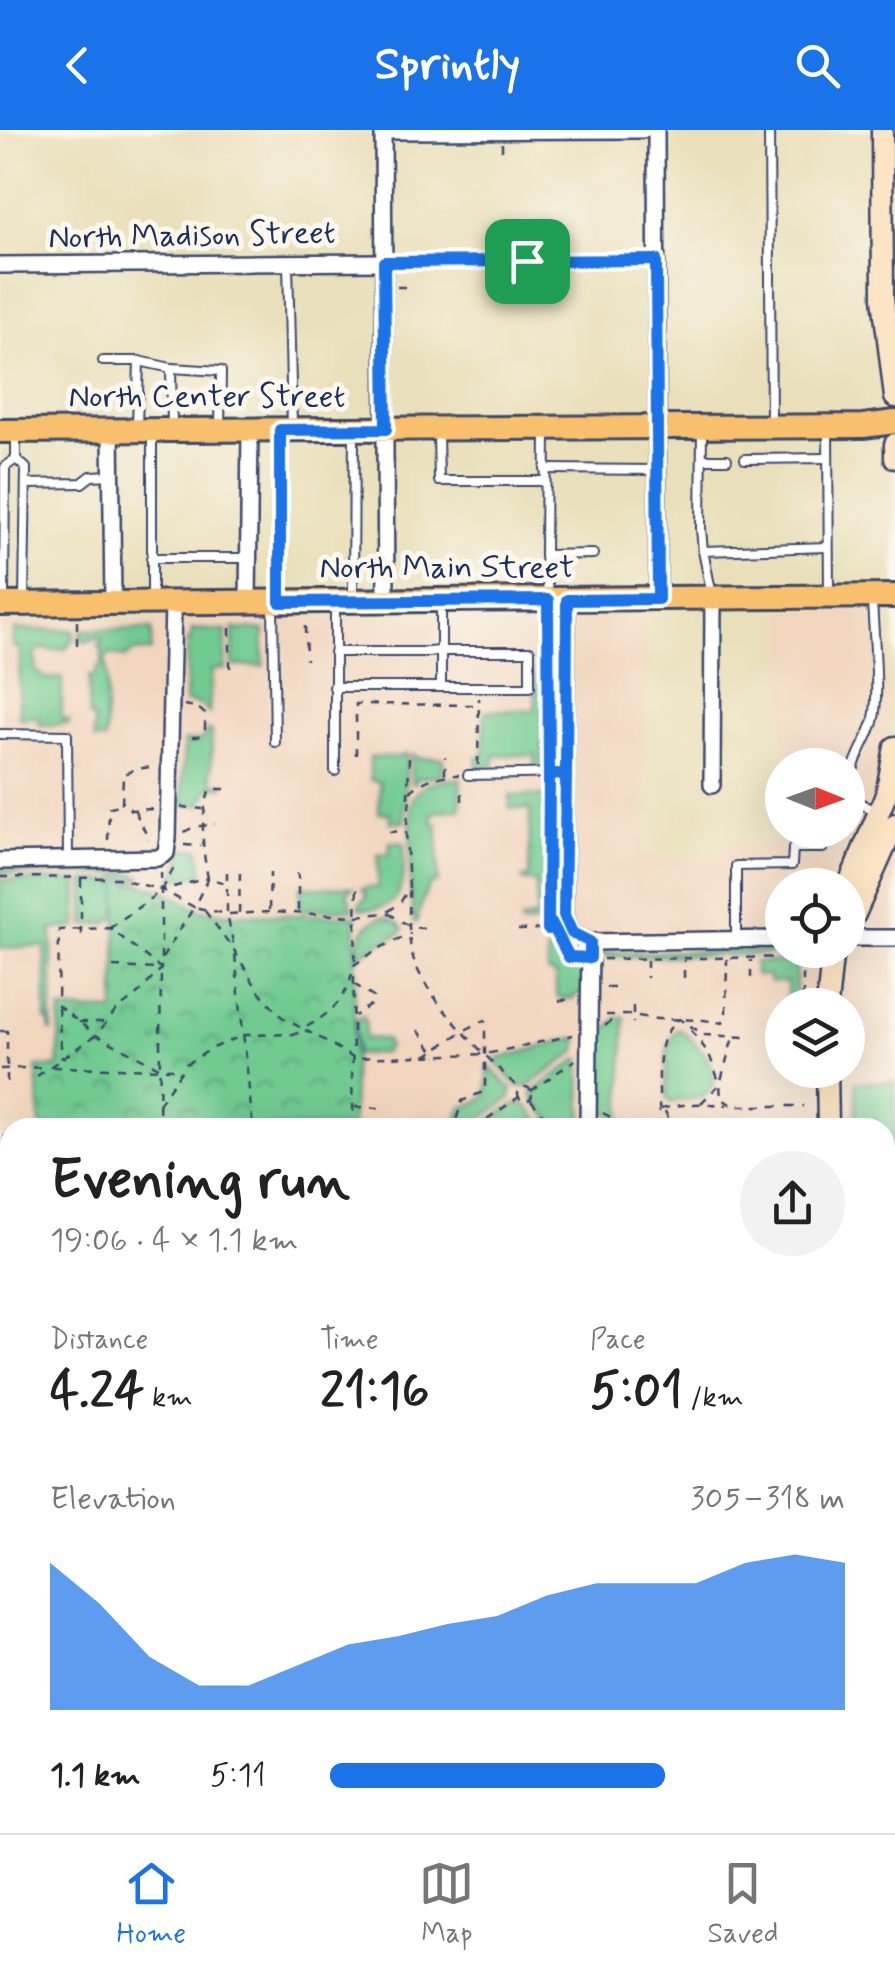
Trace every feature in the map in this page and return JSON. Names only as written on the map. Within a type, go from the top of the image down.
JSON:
[{"type":"main road","points":[[882,130],[883,298],[895,398]]},
{"type":"main road","name":"North Center Street","points":[[8,431],[657,428],[895,422]]},
{"type":"main road","points":[[895,444],[895,458]]},
{"type":"main road","name":"North Main Street","points":[[9,604],[883,596]]},
{"type":"main road","points":[[865,884],[887,818],[886,795],[895,747]]},
{"type":"main road","points":[[858,868],[887,818]]},
{"type":"main road","points":[[827,1088],[828,1118]]},
{"type":"street","points":[[386,601],[383,130],[642,130]]},
{"type":"street","points":[[656,130],[658,599]]},
{"type":"street","name":"North Madison Street","points":[[0,265],[384,262]]},
{"type":"street","points":[[112,430],[113,603]]},
{"type":"street","points":[[248,602],[250,430]]},
{"type":"street","points":[[712,785],[713,598]]},
{"type":"street","points":[[557,600],[557,774],[564,915],[572,933],[590,950],[588,1118]]},
{"type":"street","points":[[0,861],[162,865],[168,840],[162,603]]},
{"type":"street","points":[[865,938],[895,938]]},
{"type":"street","points":[[590,950],[765,939]]},
{"type":"lane","points":[[769,130],[770,426]]},
{"type":"lane","points":[[384,262],[656,260]]},
{"type":"lane","points":[[275,742],[288,263]]},
{"type":"lane","points":[[103,361],[139,361],[171,368],[220,371],[220,430]]},
{"type":"lane","points":[[139,361],[153,430],[152,558],[162,603]]},
{"type":"lane","points":[[153,430],[171,368]]},
{"type":"lane","points":[[828,426],[829,596]]},
{"type":"lane","points":[[702,427],[703,551],[713,598]]},
{"type":"lane","points":[[438,428],[439,481],[546,481]]},
{"type":"lane","points":[[546,428],[545,555],[557,600]]},
{"type":"lane","points":[[335,772],[334,652],[344,601],[354,429]]},
{"type":"lane","points":[[8,431],[16,459],[26,468],[9,604]]},
{"type":"lane","points":[[745,458],[828,458]]},
{"type":"lane","points":[[9,604],[5,467],[16,459]]},
{"type":"lane","points":[[702,459],[727,459]]},
{"type":"lane","points":[[546,469],[658,470]]},
{"type":"lane","points":[[26,484],[82,483],[92,476],[112,475]]},
{"type":"lane","points":[[703,551],[828,546]]},
{"type":"lane","points":[[545,555],[593,554]]},
{"type":"lane","points":[[152,558],[248,558]]},
{"type":"lane","points":[[883,596],[874,720],[861,746],[852,782],[856,799],[887,818]]},
{"type":"lane","points":[[441,600],[441,687]]},
{"type":"lane","points":[[334,652],[530,651],[530,686],[334,687]]},
{"type":"lane","points":[[0,734],[67,735],[68,860]]},
{"type":"lane","points":[[473,774],[557,774]]},
{"type":"lane","points":[[736,940],[736,866],[792,864],[793,848]]},
{"type":"path","points":[[502,140],[502,156]]},
{"type":"path","points":[[393,288],[410,287]]},
{"type":"path","points":[[548,890],[557,774],[557,600]]},
{"type":"path","points":[[76,645],[77,603]]},
{"type":"path","points":[[305,626],[306,660]]},
{"type":"path","points":[[230,627],[230,668]]},
{"type":"path","points":[[473,774],[479,687]]},
{"type":"path","points":[[182,737],[198,737],[205,730],[205,714],[197,707],[183,704]]},
{"type":"path","points":[[356,755],[356,704],[478,705]]},
{"type":"path","points":[[205,722],[214,719]]},
{"type":"path","points":[[409,754],[406,831],[411,952],[422,979],[462,1031],[520,1090]]},
{"type":"path","points":[[444,775],[445,757]]},
{"type":"path","points":[[122,803],[122,776],[135,768],[152,768]]},
{"type":"path","points":[[408,805],[411,791],[420,782],[444,775],[463,774],[462,801]]},
{"type":"path","points":[[161,960],[208,878],[202,846],[204,809],[209,792],[225,789]]},
{"type":"path","points":[[122,803],[135,810],[152,809]]},
{"type":"path","points":[[108,840],[110,808],[122,803]]},
{"type":"path","points":[[180,807],[204,809]]},
{"type":"path","points":[[135,810],[149,840]]},
{"type":"path","points":[[179,832],[216,824]]},
{"type":"path","points":[[389,832],[406,831]]},
{"type":"path","points":[[178,845],[202,846]]},
{"type":"path","points":[[159,1118],[162,865]]},
{"type":"path","points":[[227,872],[227,914],[252,1118]]},
{"type":"path","points":[[239,914],[240,872]]},
{"type":"path","points":[[269,912],[270,872]]},
{"type":"path","points":[[298,874],[298,913]]},
{"type":"path","points":[[0,878],[118,878],[162,890],[194,908],[227,914],[386,913],[400,903],[409,888]]},
{"type":"path","points":[[81,878],[81,932]]},
{"type":"path","points":[[62,1060],[59,930],[110,928],[162,890],[208,878],[226,884]]},
{"type":"path","points":[[354,1118],[356,887]]},
{"type":"path","points":[[204,910],[258,990],[282,1016],[352,1058],[486,1054],[590,1023],[632,1015],[723,1023],[727,958]]},
{"type":"path","points":[[518,930],[550,927],[548,910]]},
{"type":"path","points":[[386,913],[411,930]]},
{"type":"path","points":[[110,928],[161,969]]},
{"type":"path","points":[[159,1104],[181,1069],[213,1048],[244,1035],[296,1034],[339,1003],[350,985],[354,964],[411,930],[431,929]]},
{"type":"path","points":[[558,938],[569,957],[590,950],[647,959],[765,958]]},
{"type":"path","points":[[751,958],[751,978]]},
{"type":"path","points":[[647,959],[647,978]]},
{"type":"path","points":[[684,959],[684,978]]},
{"type":"path","points":[[113,967],[161,969]]},
{"type":"path","points":[[37,1076],[96,1035],[161,969]]},
{"type":"path","points":[[59,975],[69,976]]},
{"type":"path","points":[[354,984],[374,997],[373,1003],[354,1017]]},
{"type":"path","points":[[58,1006],[96,1035],[160,1067]]},
{"type":"path","points":[[633,1006],[633,1023]]},
{"type":"path","points":[[424,1058],[485,1020],[486,1091],[462,1101],[457,1118]]},
{"type":"path","points":[[660,1118],[662,1040],[674,1022],[680,1020],[705,1035],[744,1036]]},
{"type":"path","points":[[78,1022],[108,1022]]},
{"type":"path","points":[[687,1024],[709,1054],[721,1098],[733,1106]]},
{"type":"path","points":[[7,1082],[2,1032],[14,1028]]},
{"type":"path","points":[[418,1030],[438,1058]]},
{"type":"path","points":[[701,1103],[720,1084],[733,1036]]},
{"type":"path","points":[[546,1118],[530,1099],[531,1091],[589,1050]]},
{"type":"path","points":[[0,1068],[181,1069]]},
{"type":"path","points":[[520,1090],[526,1087],[531,1091]]},
{"type":"path","points":[[489,1118],[519,1098],[520,1090]]},
{"type":"path","points":[[519,1098],[524,1102],[530,1099]]},
{"type":"path","points":[[662,1109],[701,1103],[804,1106]]},
{"type":"path","points":[[589,1106],[609,1118]]},
{"type":"path","points":[[354,1107],[382,1108]]},
{"type":"path","points":[[662,1109],[667,1118]]},
{"type":"shaded area","points":[[783,611],[883,614],[888,629],[888,732],[874,800],[895,839],[895,1118],[0,1118],[0,621],[645,614],[643,855],[723,858],[724,844],[865,848],[865,748],[784,748]]},
{"type":"green space","points":[[152,629],[151,651],[133,652],[125,658],[110,654],[105,661],[105,740],[94,740],[94,718],[89,717],[89,676],[96,676],[97,667],[102,666],[102,639],[85,642],[80,639],[82,630]]},
{"type":"green space","points":[[192,629],[226,631],[225,669],[212,670],[209,713],[199,704],[185,702]]},
{"type":"green space","points":[[233,629],[264,630],[263,666],[233,666]]},
{"type":"green space","points":[[15,630],[73,630],[74,638],[65,649],[42,648],[35,653],[36,672],[43,678],[62,678],[62,719],[69,720],[69,724],[39,725],[39,717],[19,718],[20,648],[13,647]]},
{"type":"green space","points":[[537,635],[545,635],[542,769],[535,769],[535,755],[495,755],[494,765],[477,766],[477,757],[484,756],[485,711],[535,710]]},
{"type":"green space","points":[[212,731],[211,779],[224,787],[207,791],[201,805],[182,804],[184,741],[200,741]]},
{"type":"green space","points":[[407,754],[404,822],[390,822],[390,813],[379,813],[380,782],[370,780],[370,757]]},
{"type":"green space","points":[[411,755],[416,758],[443,758],[443,775],[418,778],[412,783]]},
{"type":"green space","points":[[461,779],[460,809],[433,812],[433,824],[438,824],[438,883],[430,884],[414,922],[410,884],[411,804],[424,786]]},
{"type":"green space","points":[[510,796],[548,796],[547,923],[521,925],[521,921],[537,916],[536,882],[523,881],[529,877],[530,809],[510,808]]},
{"type":"green space","points":[[390,842],[404,843],[399,891],[387,905],[359,908],[367,897],[362,888],[378,887],[378,855],[389,854]]},
{"type":"green space","points":[[182,849],[199,849],[203,875],[172,879],[181,862]]},
{"type":"green space","points":[[0,869],[119,869],[141,876],[140,880],[118,874],[0,874]]},
{"type":"green space","points":[[118,878],[162,890],[201,910],[356,916],[352,1118],[40,1118],[37,1067],[58,1067],[61,1010],[115,1011]]},
{"type":"green space","points":[[0,880],[78,881],[77,927],[52,929],[52,1031],[46,1020],[45,946],[0,948]]},
{"type":"green space","points":[[85,881],[116,881],[155,891],[107,923],[85,925]]},
{"type":"green space","points":[[300,887],[353,887],[347,893],[353,909],[302,910]]},
{"type":"green space","points":[[382,917],[397,922],[403,930],[358,957],[362,933]]},
{"type":"green space","points":[[547,936],[556,937],[570,959],[584,960],[584,991],[570,999],[558,998],[556,975],[548,973]]},
{"type":"green space","points":[[765,950],[765,955],[602,957],[602,952]]},
{"type":"green space","points":[[755,962],[765,962],[765,968],[796,968],[796,988],[787,988],[787,982],[770,982],[769,976],[755,975]]},
{"type":"green space","points":[[363,1015],[365,1038],[385,1039],[388,1046],[383,1053],[356,1055],[356,1021]]},
{"type":"green space","points":[[619,1017],[625,1017],[621,1118],[594,1104],[594,1039]]},
{"type":"green space","points":[[677,1030],[703,1053],[712,1067],[714,1082],[704,1097],[670,1102],[667,1053]]},
{"type":"green space","points":[[578,1039],[577,1051],[527,1087],[518,1086],[497,1064],[498,1059]]},
{"type":"green space","points":[[580,1058],[583,1118],[550,1118],[533,1098],[533,1092]]},
{"type":"green space","points":[[488,1066],[512,1090],[511,1098],[482,1118],[458,1118],[461,1108],[483,1098]]},
{"type":"green space","points":[[865,1082],[895,1082],[895,1118],[856,1118],[856,1088],[865,1088]]},
{"type":"green space","points":[[516,1104],[526,1104],[537,1118],[494,1118]]},
{"type":"route","points":[[527,261],[384,262],[386,429],[280,430],[280,602],[548,600],[549,774],[566,774],[564,915],[572,933],[590,942],[590,958],[569,957],[552,924],[548,929],[549,774],[566,774],[567,600],[658,599],[656,260],[527,261]]}]
